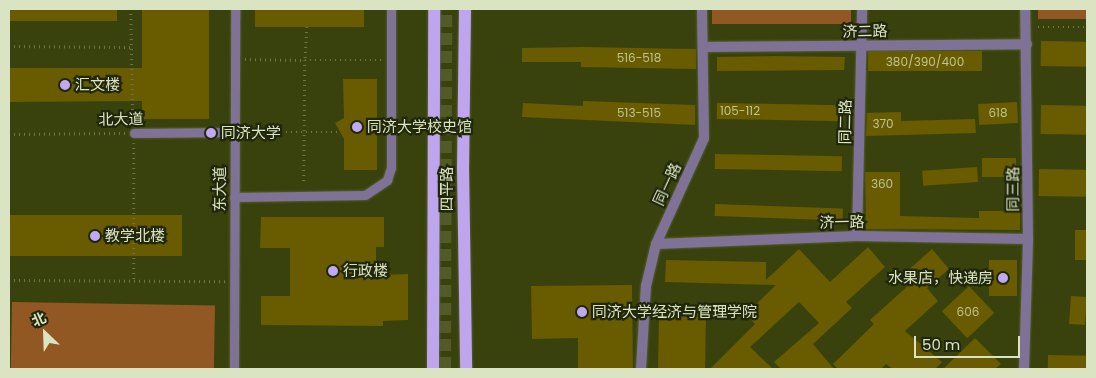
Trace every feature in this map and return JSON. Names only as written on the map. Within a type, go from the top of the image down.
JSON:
[{"type":"main road","name":"四平路","points":[[432,369],[434,9]]},
{"type":"main road","name":"四平路","points":[[465,9],[463,167],[466,369]]},
{"type":"street","name":"同一路","points":[[641,369],[646,286],[656,244],[704,138],[702,9]]},
{"type":"street","name":"同二路","points":[[858,236],[862,9]]},
{"type":"street","name":"同三路","points":[[1024,369],[1028,239],[1027,44],[1025,9]]},
{"type":"street","name":"济二路","points":[[703,47],[1027,44]]},
{"type":"street","name":"济一路","points":[[656,244],[858,236],[1028,239]]},
{"type":"lane","name":"东大道","points":[[234,369],[235,9]]},
{"type":"lane","points":[[234,196],[365,195],[387,180],[391,168],[391,9]]},
{"type":"lane","name":"北大道","points":[[134,133],[234,132]]},
{"type":"path","points":[[131,9],[134,133],[134,280]]},
{"type":"path","points":[[304,196],[306,27]]},
{"type":"path","points":[[1026,27],[1087,27]]},
{"type":"path","points":[[9,46],[132,47]]},
{"type":"path","points":[[236,59],[391,60]]},
{"type":"path","points":[[234,132],[340,132]]},
{"type":"path","name":"北大道","points":[[9,134],[134,133]]},
{"type":"path","points":[[9,280],[233,281]]},
{"type":"shaded area","points":[[712,9],[851,9],[851,24],[712,24]]},
{"type":"shaded area","points":[[1038,9],[1087,9],[1087,19],[1038,19]]},
{"type":"shaded area","points":[[12,302],[215,306],[214,369],[11,369]]},
{"type":"building","points":[[9,9],[117,9],[117,21],[9,21]]},
{"type":"building","points":[[142,9],[209,9],[209,119],[142,119],[142,101],[9,102],[9,68],[142,68]]},
{"type":"building","points":[[255,9],[364,9],[364,27],[255,27]]},
{"type":"building","points":[[1041,41],[1087,42],[1087,67],[1041,66]]},
{"type":"building","points":[[522,48],[696,49],[696,69],[581,67],[581,62],[522,62]]},
{"type":"building","points":[[868,51],[982,51],[982,71],[868,71]]},
{"type":"building","points":[[717,57],[845,57],[844,70],[717,71]]},
{"type":"building","name":"同济大学校史馆","points":[[343,79],[377,79],[377,170],[344,170],[344,139],[335,123],[344,118]]},
{"type":"building","points":[[583,101],[695,105],[695,125],[522,117],[523,103],[583,106]]},
{"type":"building","points":[[1017,102],[1018,123],[979,125],[978,104]]},
{"type":"building","points":[[717,103],[844,105],[844,121],[717,119]]},
{"type":"building","points":[[1041,105],[1087,106],[1086,135],[1040,134]]},
{"type":"building","points":[[901,112],[901,121],[975,119],[976,133],[866,136],[867,113]]},
{"type":"building","points":[[715,154],[842,156],[842,171],[715,169]]},
{"type":"building","points":[[982,158],[1016,158],[1016,177],[982,177]]},
{"type":"building","points":[[977,167],[978,182],[923,186],[922,171]]},
{"type":"building","points":[[1039,169],[1087,170],[1087,197],[1039,196]]},
{"type":"building","points":[[865,172],[900,172],[900,216],[979,218],[979,211],[1020,211],[1020,230],[866,229]]},
{"type":"building","points":[[715,204],[843,208],[843,220],[715,216]]},
{"type":"building","name":"教学北楼","points":[[9,215],[182,215],[182,256],[9,256]]},
{"type":"building","name":"行政楼","points":[[261,217],[384,217],[384,247],[376,247],[376,275],[408,274],[408,320],[383,321],[383,326],[261,325],[261,296],[290,296],[290,248],[260,248]]},
{"type":"building","points":[[1075,230],[1087,230],[1087,260],[1075,260]]},
{"type":"building","points":[[868,247],[885,267],[846,302],[852,308],[813,344],[834,369],[781,369],[774,362],[819,323],[799,302],[750,347],[773,369],[710,369],[755,324],[746,314],[776,285],[665,282],[666,260],[766,262],[766,280],[799,249],[830,282]]},
{"type":"building","points":[[932,249],[949,269],[927,288],[938,301],[905,331],[942,362],[935,369],[893,369],[886,364],[881,369],[838,369],[833,364],[874,324],[870,320],[911,283],[903,275]]},
{"type":"building","name":"水果店，快递房","points":[[989,260],[1017,260],[1017,296],[989,296]]},
{"type":"building","name":"同济大学经济与管理学院","points":[[632,285],[633,369],[578,369],[578,338],[532,339],[531,286]]},
{"type":"building","points":[[969,286],[994,313],[967,338],[942,311]]},
{"type":"building","points":[[1071,296],[1087,297],[1085,325],[1069,324]]},
{"type":"building","points":[[659,313],[706,314],[705,369],[658,369]]},
{"type":"building","points":[[975,338],[1001,364],[995,369],[943,369]]},
{"type":"building","points":[[1048,355],[1087,356],[1087,369],[1048,369]]},
{"type":"tunnel","points":[[445,369],[446,9]]},
{"type":"place","name":"汇文楼","points":[[65,85]]},
{"type":"place","name":"同济大学校史馆","points":[[357,127]]},
{"type":"place","name":"同济大学","points":[[211,133]]},
{"type":"place","name":"教学北楼","points":[[95,236]]},
{"type":"place","name":"行政楼","points":[[333,271]]},
{"type":"place","name":"水果店，快递房","points":[[1003,278]]},
{"type":"place","name":"同济大学经济与管理学院","points":[[582,312]]}]
